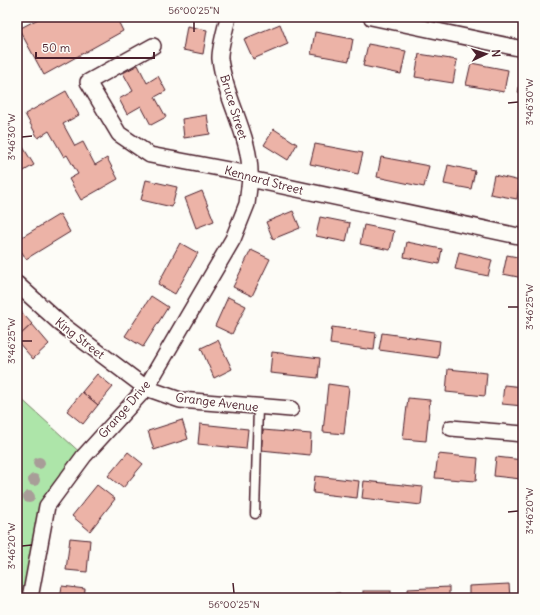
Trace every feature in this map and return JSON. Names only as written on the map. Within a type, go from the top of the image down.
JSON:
[{"type":"street","name":"Bruce Street","points":[[228,17],[220,58],[228,94],[244,137],[250,176]]},
{"type":"street","points":[[371,17],[523,49]]},
{"type":"street","name":"Kennard Street","points":[[153,46],[88,82],[119,134],[150,155],[523,237]]},
{"type":"street","name":"Grange Drive","points":[[30,598],[46,506],[84,456],[146,388],[233,240],[247,204],[250,176]]},
{"type":"street","name":"King Street","points":[[17,284],[61,324],[146,388]]},
{"type":"street","name":"Grange Avenue","points":[[146,388],[180,400],[291,409]]},
{"type":"street","points":[[451,428],[523,434]]},
{"type":"lane","points":[[255,514],[258,407]]},
{"type":"green space","points":[[17,395],[84,456],[47,506],[30,598],[17,598]]},
{"type":"building","points":[[37,17],[116,17],[123,31],[44,75],[19,29],[38,19]]},
{"type":"building","points":[[502,17],[523,17],[523,21]]},
{"type":"building","points":[[280,24],[288,44],[253,59],[244,39]]},
{"type":"building","points":[[187,26],[207,30],[203,54],[183,50]]},
{"type":"building","points":[[315,32],[353,39],[349,61],[311,54]]},
{"type":"building","points":[[368,44],[406,51],[401,74],[363,66]]},
{"type":"building","points":[[419,54],[457,60],[453,83],[415,77]]},
{"type":"building","points":[[471,63],[508,70],[504,92],[466,85]]},
{"type":"building","points":[[138,65],[147,83],[158,76],[166,91],[155,97],[166,117],[151,125],[141,106],[127,114],[119,99],[133,91],[123,73]]},
{"type":"building","points":[[523,71],[523,94],[518,93]]},
{"type":"building","points":[[66,91],[79,115],[63,124],[75,146],[83,142],[95,165],[107,158],[118,179],[81,200],[69,179],[78,174],[67,155],[64,157],[49,131],[38,138],[25,114]]},
{"type":"building","points":[[207,115],[210,134],[184,138],[182,119]]},
{"type":"building","points":[[274,129],[297,144],[288,160],[264,145]]},
{"type":"building","points":[[315,144],[363,153],[358,174],[310,164]]},
{"type":"building","points":[[23,147],[34,165],[17,175],[17,151]]},
{"type":"building","points":[[381,157],[429,166],[424,187],[377,177]]},
{"type":"building","points":[[448,165],[475,171],[471,189],[444,184]]},
{"type":"building","points":[[494,175],[520,181],[517,199],[490,194]]},
{"type":"building","points":[[146,180],[177,187],[172,207],[141,200]]},
{"type":"building","points":[[202,191],[214,221],[196,228],[185,198]]},
{"type":"building","points":[[293,211],[300,228],[273,239],[266,222]]},
{"type":"building","points":[[60,214],[70,232],[26,259],[17,244],[17,240]]},
{"type":"building","points":[[320,217],[350,223],[346,242],[316,236]]},
{"type":"building","points":[[364,225],[394,231],[390,250],[360,244]]},
{"type":"building","points":[[407,242],[442,249],[439,264],[404,257]]},
{"type":"building","points":[[180,243],[198,253],[175,294],[158,284]]},
{"type":"building","points":[[251,250],[270,259],[252,296],[233,287]]},
{"type":"building","points":[[459,252],[492,260],[488,276],[455,269]]},
{"type":"building","points":[[507,255],[523,258],[523,278],[503,274]]},
{"type":"building","points":[[151,296],[168,307],[143,347],[125,336]]},
{"type":"building","points":[[228,297],[246,306],[232,334],[215,326]]},
{"type":"building","points":[[17,307],[32,324],[17,338]]},
{"type":"building","points":[[32,324],[49,344],[33,359],[17,341],[17,338]]},
{"type":"building","points":[[332,327],[376,333],[374,350],[330,344]]},
{"type":"building","points":[[382,333],[440,341],[438,358],[379,350]]},
{"type":"building","points":[[218,340],[232,369],[214,378],[201,348]]},
{"type":"building","points":[[272,352],[320,358],[318,378],[270,373]]},
{"type":"building","points":[[448,369],[487,373],[485,396],[446,392]]},
{"type":"building","points":[[97,374],[113,387],[98,405],[82,392]]},
{"type":"building","points":[[328,384],[349,387],[344,434],[323,432]]},
{"type":"building","points":[[504,385],[523,387],[523,406],[502,404]]},
{"type":"building","points":[[82,392],[98,405],[83,424],[67,411]]},
{"type":"building","points":[[408,398],[430,400],[426,441],[403,439]]},
{"type":"building","points":[[182,420],[188,439],[154,450],[148,431]]},
{"type":"building","points":[[200,424],[248,429],[246,449],[198,444]]},
{"type":"building","points":[[263,430],[311,434],[310,455],[261,450]]},
{"type":"building","points":[[128,452],[143,464],[123,488],[108,476]]},
{"type":"building","points":[[438,454],[478,458],[476,481],[435,478]]},
{"type":"building","points":[[496,457],[523,460],[521,479],[494,476]]},
{"type":"building","points":[[315,476],[359,481],[357,498],[313,493]]},
{"type":"building","points":[[364,481],[423,487],[421,505],[362,498]]},
{"type":"building","points":[[97,485],[115,499],[90,531],[72,516]]},
{"type":"building","points":[[70,538],[90,540],[87,572],[66,570]]},
{"type":"building","points":[[509,584],[510,598],[469,598],[469,586]]},
{"type":"building","points":[[62,586],[85,589],[84,598],[60,598]]},
{"type":"building","points":[[449,587],[449,598],[409,598],[408,589]]},
{"type":"building","points":[[363,591],[391,591],[391,598],[363,598]]},
{"type":"building","points":[[340,593],[341,598],[313,598],[313,595]]},
{"type":"building","points":[[289,596],[289,598],[251,598]]}]
